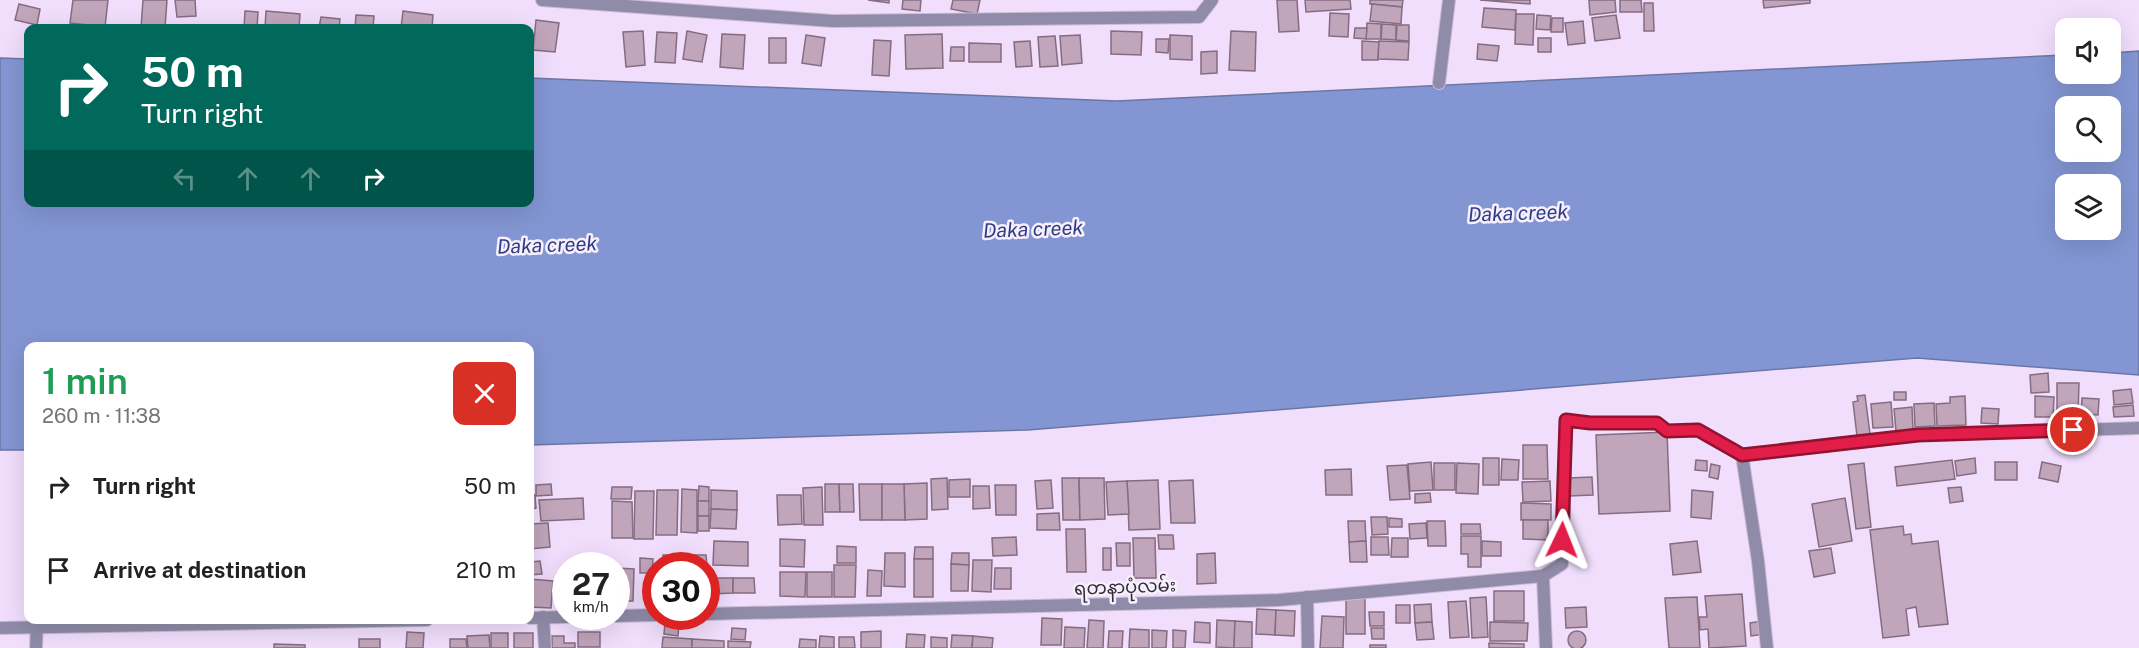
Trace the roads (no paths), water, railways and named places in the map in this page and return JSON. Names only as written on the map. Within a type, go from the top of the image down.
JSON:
[{"type":"street","points":[[542,0],[833,21],[1199,17],[1212,0]]},
{"type":"street","points":[[1439,83],[1449,0]]},
{"type":"street","points":[[1546,648],[1543,576],[1562,564],[1566,420],[1590,423],[1657,423],[1667,431],[1698,430],[1742,455],[1918,435],[2139,428]]},
{"type":"street","points":[[1742,455],[1758,561],[1767,648]]},
{"type":"street","name":"ရတနာပုံလမ်း","points":[[720,614],[1090,606],[1307,597],[1543,576]]},
{"type":"street","points":[[1307,597],[1308,648]]},
{"type":"street","points":[[543,617],[544,648]]},
{"type":"street","points":[[534,618],[552,617]]},
{"type":"street","points":[[0,628],[30,624]]},
{"type":"street","points":[[36,648],[37,624]]},
{"type":"water","name":"Daka creek","points":[[2139,51],[2139,375],[1917,358],[1028,430],[534,445],[534,342],[24,342],[24,450],[0,450],[0,58],[24,59],[24,207],[534,207],[534,78],[1117,101],[2055,55],[2055,84],[2121,84],[2121,52]]}]
